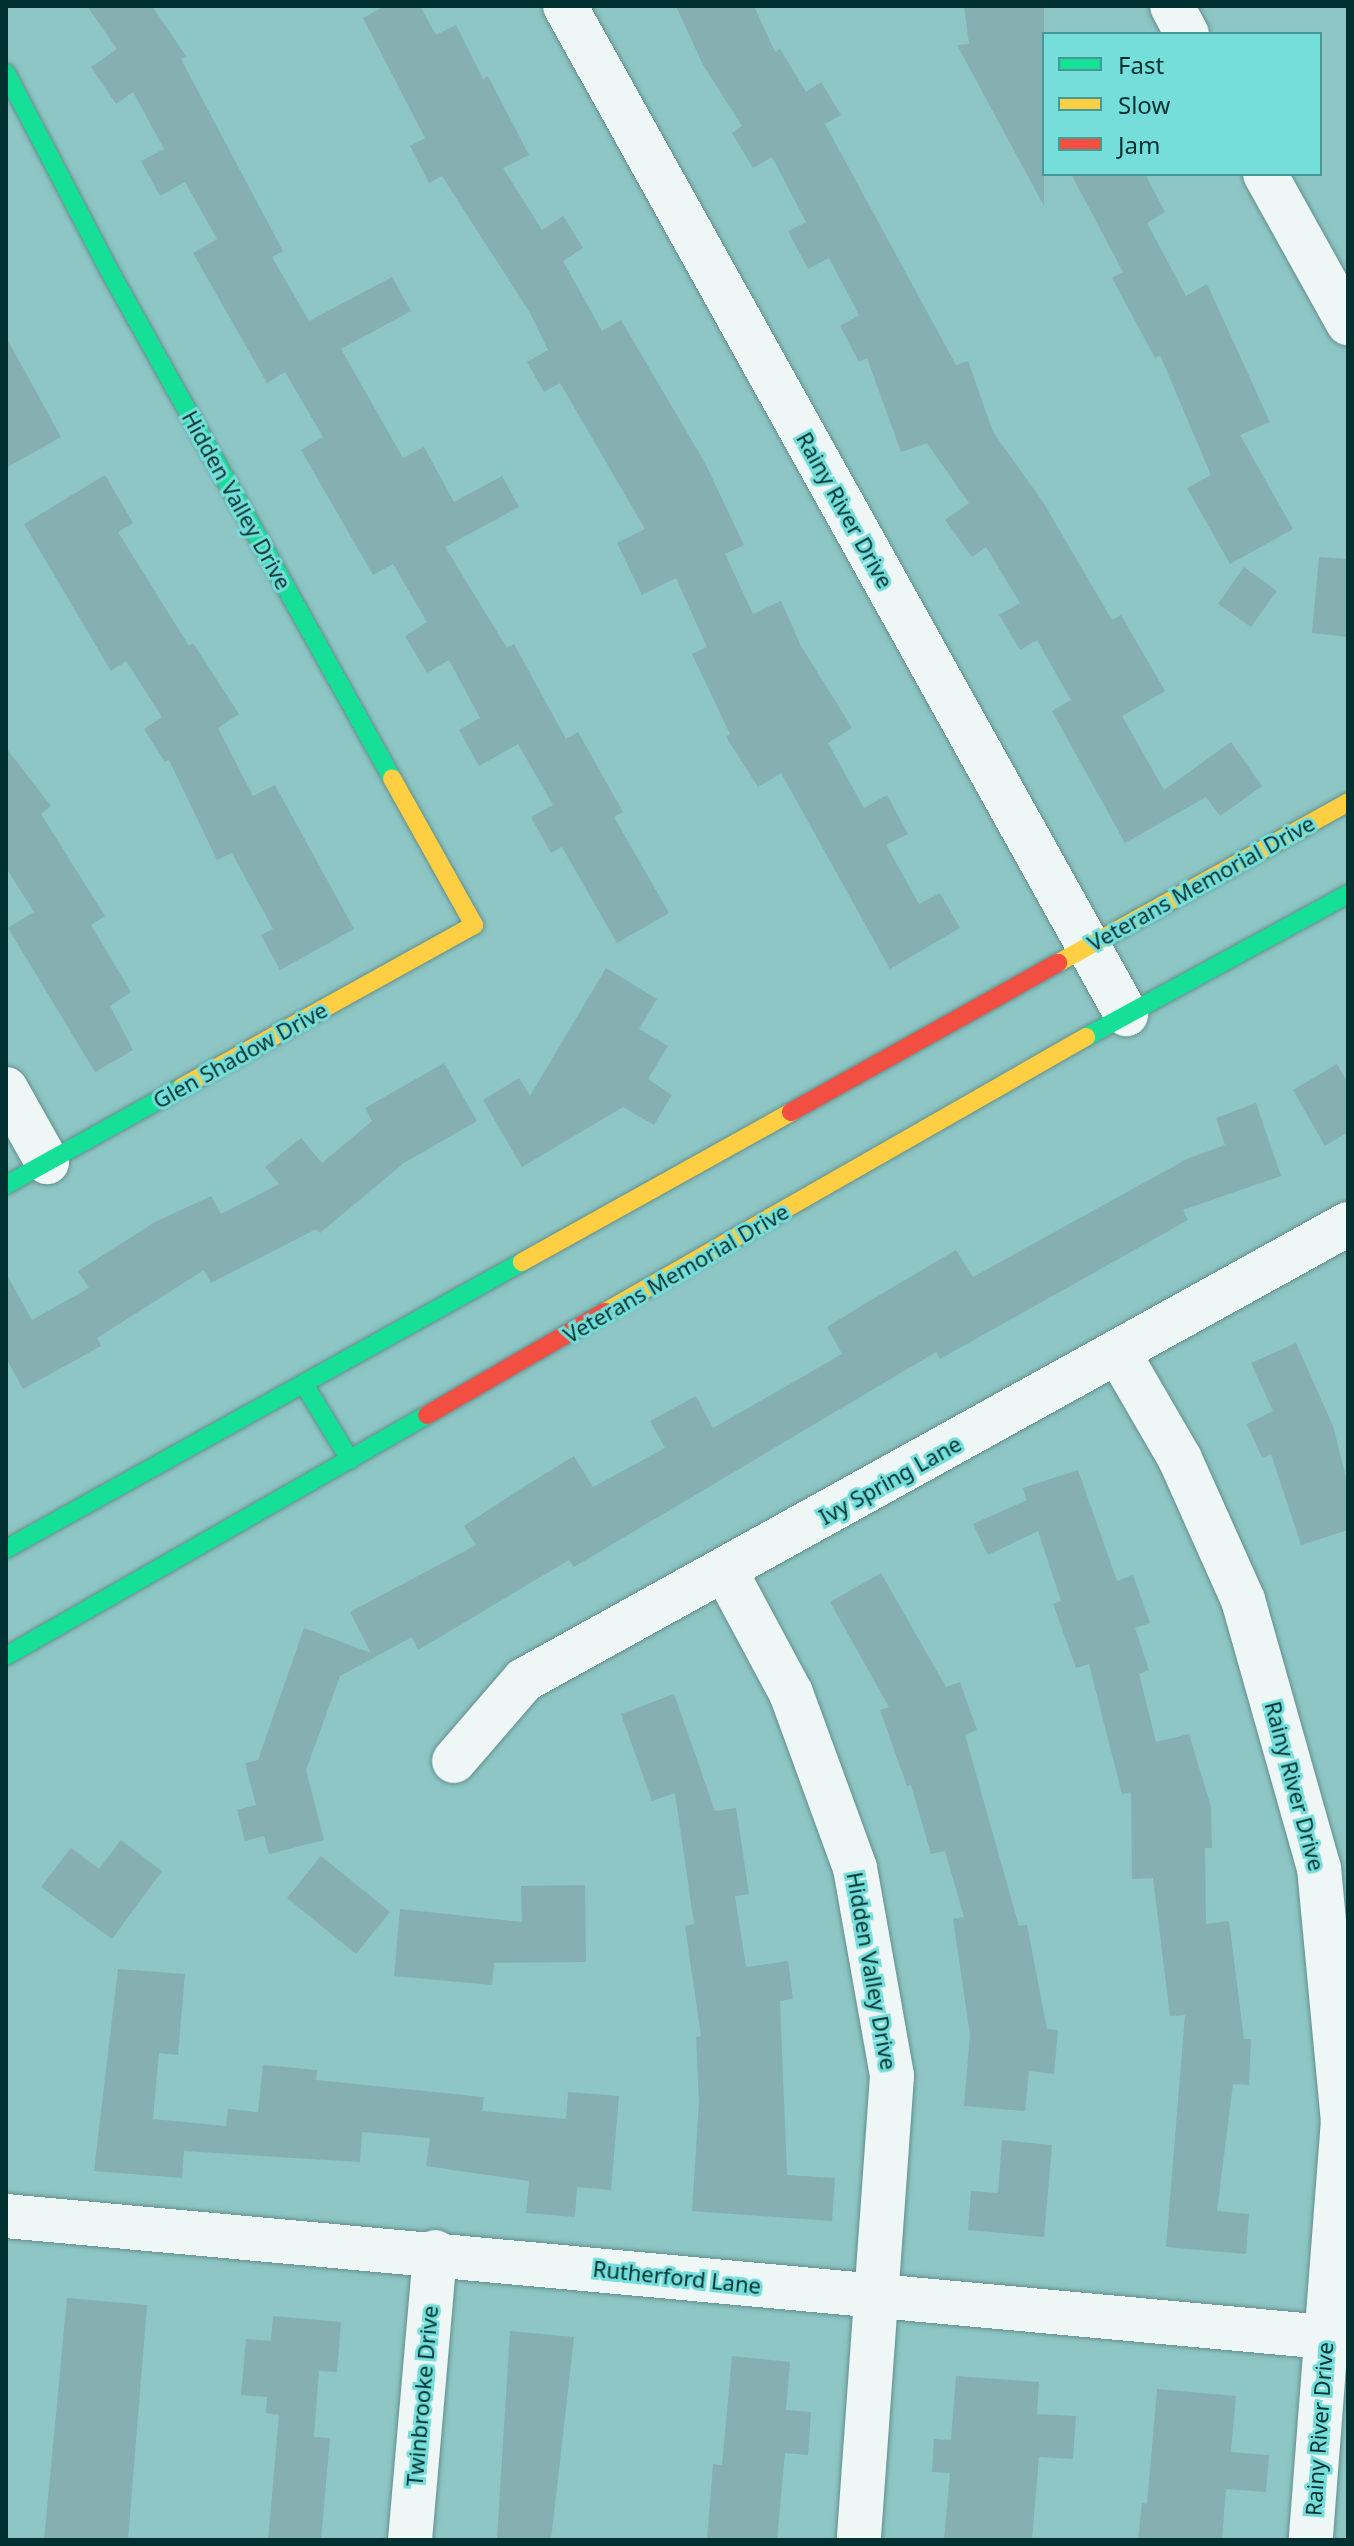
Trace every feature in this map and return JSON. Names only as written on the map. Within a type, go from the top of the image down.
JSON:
[{"type":"main road","name":"Hidden Valley Drive","points":[[6,73],[109,270],[474,925]]},
{"type":"main road","name":"Veterans Memorial Drive","points":[[6,1549],[1348,802]]},
{"type":"main road","name":"Veterans Memorial Drive","points":[[6,1656],[1126,1014],[1348,894]]},
{"type":"main road","name":"Glen Shadow Drive","points":[[6,1185],[474,925]]},
{"type":"main road","points":[[304,1384],[350,1460]]},
{"type":"street","name":"Rainy River Drive","points":[[565,6],[1126,1014]]},
{"type":"street","points":[[1172,6],[1186,32]]},
{"type":"street","points":[[1266,176],[1348,323]]},
{"type":"street","points":[[6,1089],[47,1162]]},
{"type":"street","name":"Ivy Spring Lane","points":[[454,1761],[524,1680],[726,1572],[1348,1224]]},
{"type":"street","name":"Rainy River Drive","points":[[1118,1352],[1180,1459],[1243,1600],[1319,1868],[1343,2120],[1337,2338],[1311,2540]]},
{"type":"street","name":"Hidden Valley Drive","points":[[726,1572],[791,1693],[855,1868],[892,2076],[859,2540]]},
{"type":"street","name":"Rutherford Lane","points":[[6,2216],[435,2252],[878,2297],[1337,2338]]},
{"type":"street","name":"Twinbrooke Drive","points":[[410,2540],[435,2252]]},
{"type":"building","points":[[87,6],[152,6],[186,56],[181,59],[283,251],[272,257],[309,321],[392,277],[411,311],[341,349],[403,458],[424,447],[454,502],[502,476],[519,507],[445,547],[507,648],[514,644],[566,739],[578,732],[623,812],[614,817],[669,913],[617,943],[562,847],[551,853],[531,817],[553,805],[518,744],[479,766],[459,730],[480,718],[449,660],[427,673],[405,636],[427,622],[393,564],[373,575],[301,450],[323,437],[285,372],[267,383],[193,253],[217,239],[185,182],[160,196],[141,161],[164,149],[133,92],[116,104],[91,67],[117,49]]},
{"type":"building","points":[[385,6],[420,6],[436,35],[456,25],[483,79],[488,76],[529,155],[503,168],[542,230],[563,216],[583,248],[563,261],[602,331],[621,320],[705,463],[744,545],[725,554],[753,614],[781,601],[801,646],[852,728],[828,743],[864,808],[887,795],[908,834],[886,845],[919,904],[940,893],[960,928],[890,969],[781,773],[758,787],[726,737],[730,734],[692,654],[707,647],[676,578],[642,595],[617,543],[645,529],[560,383],[544,392],[527,362],[548,350],[530,313],[442,176],[429,183],[410,146],[425,138],[363,18]]},
{"type":"building","points":[[676,6],[754,6],[775,52],[780,49],[806,92],[821,82],[841,115],[825,124],[956,365],[968,361],[993,432],[1043,502],[1112,620],[1121,615],[1165,691],[1122,716],[1164,790],[1231,742],[1262,786],[1220,816],[1206,797],[1125,843],[1052,711],[1071,700],[1037,640],[1020,650],[999,615],[1020,603],[986,547],[972,557],[945,520],[969,503],[927,443],[901,452],[867,358],[859,362],[840,326],[859,315],[829,258],[808,269],[788,231],[806,222],[772,157],[753,168],[732,133],[742,126],[703,65]]},
{"type":"building","points":[[964,6],[1044,6],[1044,206],[957,45],[969,44]]},
{"type":"building","points":[[1072,176],[1146,176],[1165,212],[1147,223],[1186,296],[1207,284],[1270,422],[1240,435],[1293,529],[1230,564],[1187,488],[1211,475],[1160,355],[1155,358],[1112,278],[1123,272]]},
{"type":"building","points":[[6,337],[61,437],[6,468]]},
{"type":"building","points":[[105,475],[133,523],[118,532],[189,646],[193,643],[239,714],[218,728],[253,796],[275,785],[354,929],[280,970],[261,935],[273,929],[232,853],[217,860],[169,760],[165,762],[144,729],[162,717],[126,661],[111,671],[24,524]]},
{"type":"building","points":[[1319,557],[1348,559],[1348,637],[1312,633]]},
{"type":"building","points":[[1244,567],[1277,591],[1251,627],[1218,604]]},
{"type":"building","points":[[6,748],[51,806],[41,814],[105,916],[91,925],[131,992],[110,1006],[133,1050],[95,1072],[8,928],[34,912],[6,868]]},
{"type":"building","points":[[606,968],[657,999],[639,1029],[668,1046],[648,1079],[672,1095],[654,1125],[623,1107],[522,1167],[483,1100],[519,1078],[530,1096]]},
{"type":"building","points":[[444,1063],[477,1121],[404,1163],[320,1233],[316,1229],[211,1283],[204,1270],[97,1338],[101,1346],[23,1389],[6,1358],[6,1273],[32,1320],[89,1288],[78,1271],[155,1222],[211,1196],[221,1214],[279,1184],[265,1167],[301,1138],[322,1163],[372,1121],[365,1108]]},
{"type":"building","points":[[1337,1064],[1348,1083],[1348,1132],[1325,1146],[1293,1090]]},
{"type":"building","points":[[1256,1103],[1281,1176],[1183,1210],[1188,1220],[940,1359],[936,1352],[574,1567],[569,1560],[418,1650],[412,1637],[340,1676],[306,1770],[324,1840],[269,1854],[264,1836],[245,1841],[237,1810],[256,1805],[245,1763],[258,1760],[304,1628],[371,1653],[350,1612],[476,1545],[464,1526],[525,1486],[574,1456],[593,1487],[665,1448],[650,1421],[696,1396],[713,1428],[842,1354],[827,1327],[871,1300],[956,1250],[973,1277],[1187,1159],[1225,1145],[1216,1118]]},
{"type":"building","points":[[1296,1343],[1333,1426],[1348,1485],[1348,1530],[1301,1545],[1271,1454],[1262,1458],[1247,1424],[1273,1411],[1251,1363]]},
{"type":"building","points":[[1078,1470],[1117,1581],[1133,1575],[1150,1623],[1135,1628],[1149,1670],[1139,1674],[1156,1742],[1189,1734],[1211,1807],[1212,1848],[1205,1848],[1206,1924],[1229,1921],[1244,2039],[1251,2039],[1249,2085],[1233,2084],[1217,2211],[1249,2214],[1246,2254],[1166,2247],[1185,2015],[1170,2016],[1153,1878],[1132,1879],[1131,1792],[1122,1794],[1089,1664],[1076,1668],[1053,1604],[1061,1601],[1038,1531],[988,1555],[973,1524],[1027,1500],[1023,1488]]},
{"type":"building","points":[[881,1573],[946,1687],[960,1682],[977,1730],[965,1735],[1019,1926],[1027,1925],[1047,2029],[1058,2030],[1054,2074],[1029,2071],[1025,2111],[964,2106],[970,2035],[953,1919],[964,1917],[945,1851],[931,1854],[911,1785],[907,1786],[880,1710],[889,1707],[830,1602]]},
{"type":"building","points":[[674,1694],[715,1811],[736,1808],[749,1894],[735,1896],[746,1967],[788,1961],[793,1999],[780,2001],[787,2175],[835,2178],[832,2221],[692,2211],[699,2102],[696,2037],[701,2036],[685,1926],[694,1924],[675,1793],[652,1801],[621,1714]]},
{"type":"building","points":[[121,1840],[162,1871],[112,1939],[41,1887],[71,1848],[99,1869]]},
{"type":"building","points":[[321,1856],[390,1912],[356,1954],[287,1898]]},
{"type":"building","points":[[585,1885],[586,1962],[494,1963],[492,1985],[394,1976],[400,1909],[522,1922],[521,1886]]},
{"type":"building","points":[[118,1969],[185,1974],[178,2055],[159,2053],[153,2119],[226,2126],[228,2109],[258,2112],[263,2065],[317,2070],[316,2080],[484,2097],[482,2111],[566,2119],[568,2092],[619,2096],[611,2190],[577,2187],[575,2217],[526,2213],[529,2181],[426,2166],[430,2138],[362,2132],[360,2162],[184,2151],[182,2178],[94,2171]]},
{"type":"building","points":[[1002,2140],[1052,2145],[1044,2237],[968,2230],[971,2191],[998,2193]]},
{"type":"building","points":[[67,2298],[147,2305],[128,2540],[44,2540]]},
{"type":"building","points":[[273,2316],[341,2322],[337,2372],[319,2371],[314,2437],[330,2438],[321,2540],[268,2540],[279,2415],[266,2413],[267,2397],[241,2395],[246,2339],[271,2341]]},
{"type":"building","points":[[510,2331],[574,2337],[551,2540],[497,2538]]},
{"type":"building","points":[[732,2356],[790,2362],[786,2410],[811,2412],[808,2455],[785,2453],[777,2540],[707,2540],[713,2464],[722,2465]]},
{"type":"building","points":[[956,2376],[1039,2382],[1037,2414],[1076,2416],[1073,2459],[1039,2457],[1032,2540],[944,2540],[950,2473],[932,2472],[934,2439],[951,2440]]},
{"type":"building","points":[[1157,2389],[1236,2396],[1231,2452],[1269,2455],[1266,2492],[1226,2489],[1222,2540],[1138,2540],[1142,2503],[1147,2504]]},
{"type":"traffic: fast","points":[[6,73],[109,270],[392,778]]},
{"type":"traffic: fast","points":[[1086,1037],[1348,894]]},
{"type":"traffic: fast","points":[[6,1185],[182,1087]]},
{"type":"traffic: fast","points":[[6,1549],[522,1262]]},
{"type":"traffic: fast","points":[[304,1384],[350,1460]]},
{"type":"traffic: fast","points":[[6,1656],[427,1415]]},
{"type":"traffic: slow","points":[[182,1087],[474,925],[392,778]]},
{"type":"traffic: slow","points":[[1058,963],[1348,802]]},
{"type":"traffic: slow","points":[[605,1312],[1086,1037]]},
{"type":"traffic: slow","points":[[522,1262],[791,1112]]},
{"type":"traffic: jam","points":[[791,1112],[1058,963]]},
{"type":"traffic: jam","points":[[427,1415],[605,1312]]}]
